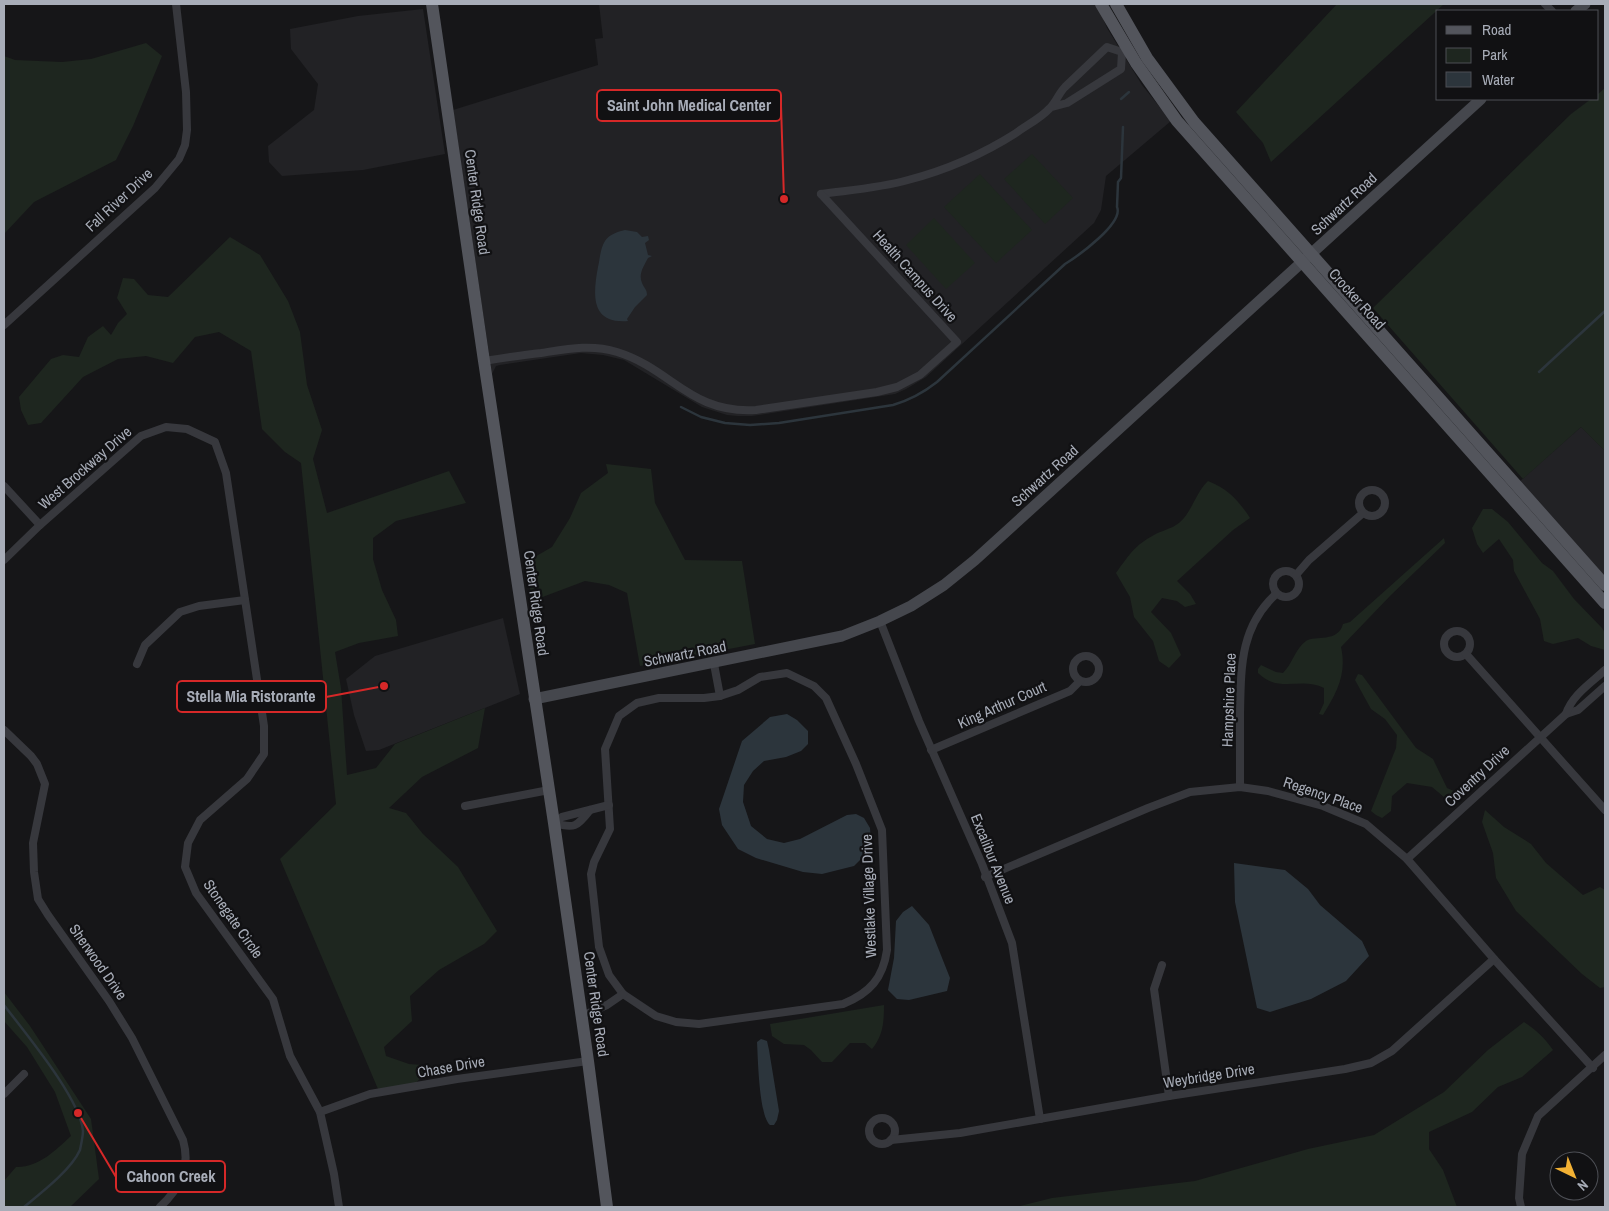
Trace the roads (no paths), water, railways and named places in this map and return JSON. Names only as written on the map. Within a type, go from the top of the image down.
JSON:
[{"type":"main road","name":"Center Ridge Road","points":[[432,4],[534,699],[554,823],[607,1207]]},
{"type":"main road","name":"Crocker Road","points":[[1101,4],[1151,85],[1178,121],[1307,258],[1605,585]]},
{"type":"main road","name":"Crocker Road","points":[[1116,4],[1129,48],[1147,58],[1194,122],[1307,258],[1605,603]]},
{"type":"street","name":"Fall River Drive","points":[[4,325],[155,188],[179,159],[185,145],[187,130],[186,92],[176,4]]},
{"type":"street","name":"Health Campus Drive","points":[[484,361],[572,348],[606,349],[623,354],[644,364],[705,403],[742,410],[756,410],[877,392],[905,384],[920,375],[957,342],[821,194],[890,184],[942,169],[976,155],[1006,139],[1036,120],[1052,107],[1067,103],[1122,69],[1129,48],[1107,47],[1103,50],[1059,93],[1052,107]]},
{"type":"street","name":"Schwartz Road","points":[[534,699],[714,664],[842,636],[880,621],[930,594],[975,560],[1480,100]]},
{"type":"street","name":"West Brockway Drive","points":[[4,560],[40,525],[141,436],[166,427],[187,429],[215,442],[226,473],[245,600]]},
{"type":"street","points":[[4,486],[40,525]]},
{"type":"street","points":[[1296,576],[1309,560],[1363,513]]},
{"type":"street","points":[[1285,570],[1290,571],[1296,576],[1299,583],[1298,588],[1293,594],[1285,597],[1276,594],[1272,581],[1277,574],[1285,570]]},
{"type":"street","name":"Hampshire Place","points":[[1240,787],[1240,686],[1242,654],[1249,631],[1259,612],[1276,594]]},
{"type":"street","points":[[137,664],[145,645],[180,612],[199,606],[245,600]]},
{"type":"street","name":"Stonegate Circle","points":[[245,600],[264,726],[264,754],[247,779],[200,820],[188,842],[185,867],[196,893],[273,999],[290,1056],[320,1112],[324,1137],[334,1174],[339,1207]]},
{"type":"street","name":"Excalibur Avenue","points":[[880,621],[931,750],[982,864],[985,877],[1012,943],[1040,1119]]},
{"type":"street","points":[[1466,654],[1605,810]]},
{"type":"street","points":[[714,664],[720,696]]},
{"type":"street","name":"Coventry Drive","points":[[1566,714],[1568,705],[1574,698],[1605,670]]},
{"type":"street","name":"Westlake Village Drive","points":[[788,673],[814,686],[826,698],[856,764],[882,830],[887,950],[884,967],[873,984],[858,998],[843,1004],[699,1024],[676,1022],[656,1016],[623,994],[609,975],[600,947],[591,874],[594,862],[610,829],[609,805],[605,748],[619,716],[637,703],[659,698],[720,696],[738,690],[760,677],[788,673]]},
{"type":"street","name":"King Arthur Court","points":[[931,750],[1070,690],[1080,680]]},
{"type":"street","name":"Coventry Drive","points":[[1407,859],[1566,714],[1575,712],[1582,707],[1605,686]]},
{"type":"street","name":"Sherwood Drive","points":[[4,730],[31,756],[37,764],[45,784],[34,843],[34,872],[38,899],[109,1001],[132,1038],[183,1140],[186,1152],[184,1173],[177,1188],[160,1207]]},
{"type":"street","name":"Regency Place","points":[[985,877],[1190,792],[1240,787],[1268,791],[1323,806],[1366,824],[1407,859],[1593,1068]]},
{"type":"street","points":[[465,806],[549,790]]},
{"type":"street","points":[[554,823],[562,817],[609,805]]},
{"type":"street","name":"Weybridge Drive","points":[[891,1140],[960,1133],[1169,1096],[1345,1069],[1371,1063],[1392,1051],[1494,959]]},
{"type":"street","points":[[1162,965],[1154,989],[1169,1096]]},
{"type":"street","points":[[582,1016],[607,1005],[623,994]]},
{"type":"street","points":[[1521,1207],[1519,1198],[1522,1154],[1538,1116],[1593,1068],[1605,1055]]},
{"type":"street","name":"Chase Drive","points":[[320,1112],[370,1094],[457,1079],[588,1061]]},
{"type":"street","points":[[4,1094],[24,1074]]},
{"type":"water","points":[[625,230],[637,232],[642,237],[648,236],[649,240],[645,243],[648,255],[652,256],[648,258],[641,273],[641,280],[647,295],[635,307],[627,319],[628,321],[616,321],[607,318],[600,312],[595,297],[595,287],[603,244],[611,235]]},
{"type":"water","points":[[787,714],[797,720],[808,731],[808,744],[801,751],[786,757],[764,761],[753,771],[744,785],[743,802],[751,826],[767,839],[784,843],[800,839],[847,815],[856,814],[864,818],[870,828],[871,843],[864,856],[854,866],[822,874],[803,872],[756,858],[738,849],[722,825],[719,809],[742,741],[770,717]]},
{"type":"water","points":[[1234,863],[1285,870],[1308,889],[1320,905],[1362,941],[1369,956],[1346,981],[1311,999],[1270,1012],[1257,1008],[1235,902]]},
{"type":"water","points":[[912,906],[929,925],[950,978],[947,991],[909,1000],[897,999],[888,990],[894,958],[896,921],[903,912]]},
{"type":"water","points":[[761,1039],[767,1041],[779,1111],[774,1125],[770,1125],[766,1120],[761,1099],[757,1042]]},
{"type":"waterway","points":[[1121,99],[1129,92]]},
{"type":"waterway","points":[[681,407],[701,417],[725,423],[750,425],[779,423],[893,405],[927,390],[1065,264],[1080,254],[1114,222],[1117,214],[1118,182],[1121,178],[1123,127]]},
{"type":"waterway","points":[[1539,372],[1605,311]]},
{"type":"waterway","points":[[4,1005],[62,1084],[80,1117],[83,1131],[80,1150],[76,1158],[55,1181],[24,1207]]},
{"type":"place","name":"Saint John Medical Center","points":[[784,199]]},
{"type":"place","name":"Stella Mia Ristorante","points":[[384,686]]},
{"type":"place","name":"Cahoon Creek","points":[[78,1113]]}]
